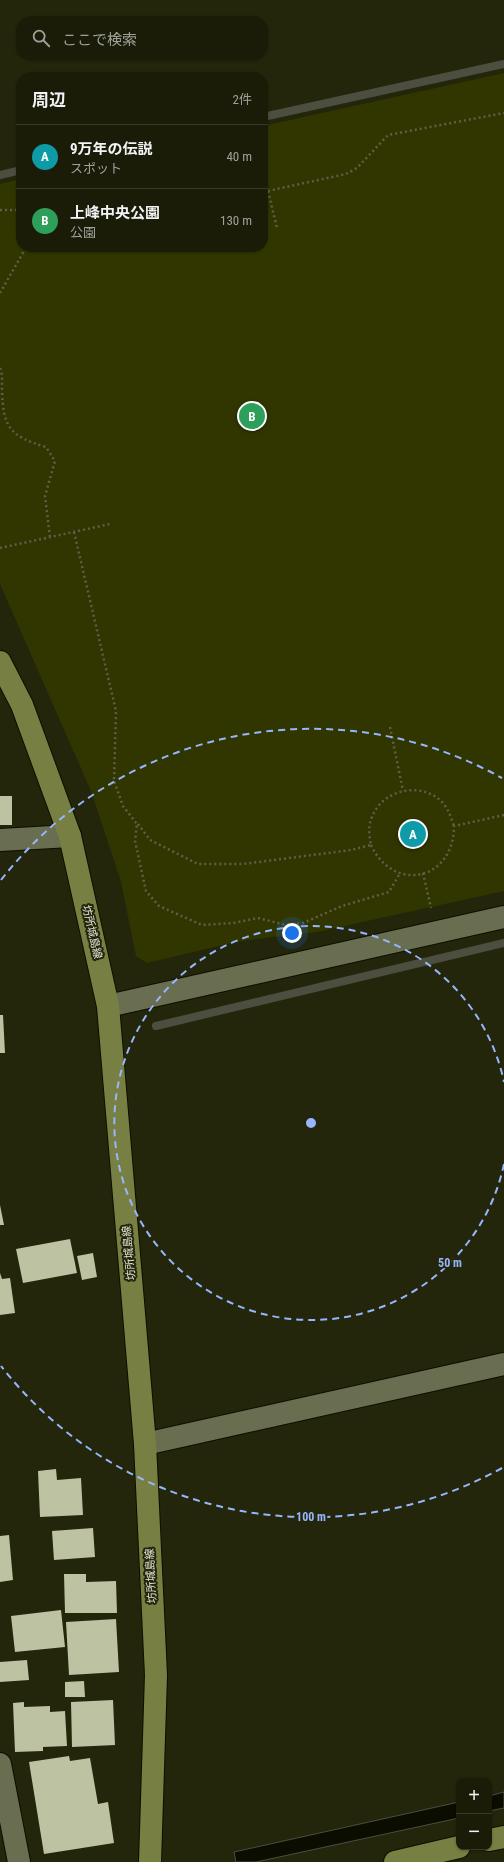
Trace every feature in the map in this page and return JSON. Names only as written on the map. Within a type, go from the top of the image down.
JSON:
[{"type":"main road","name":"坊所城島線","points":[[0,662],[22,705],[70,836],[108,1006],[145,1444],[156,1675],[150,1862]]},
{"type":"main road","points":[[395,1862],[456,1848]]},
{"type":"street","points":[[0,840],[70,836]]},
{"type":"street","points":[[108,1006],[504,917]]},
{"type":"street","points":[[145,1444],[504,1364]]},
{"type":"street","points":[[0,1764],[19,1862]]},
{"type":"path","points":[[277,228],[268,191],[346,174],[357,168],[388,135],[504,113]]},
{"type":"path","points":[[0,210],[16,210]]},
{"type":"path","points":[[0,293],[23,252]]},
{"type":"path","points":[[0,368],[5,419],[10,428],[13,433],[46,447],[55,461],[45,496],[50,537]]},
{"type":"path","points":[[0,548],[110,524]]},
{"type":"path","points":[[74,532],[116,711],[114,781],[122,806],[150,840],[198,864],[243,864],[351,850],[371,845]]},
{"type":"path","points":[[390,727],[403,791]]},
{"type":"path","points":[[417,790],[435,797],[449,811],[454,826],[454,837],[451,850],[444,860],[434,869],[413,875],[400,873],[388,868],[377,857],[371,845],[369,831],[372,817],[378,806],[390,796],[403,791],[417,790]]},
{"type":"path","points":[[454,826],[504,815]]},
{"type":"path","points":[[138,824],[135,841],[146,891],[159,906],[202,925],[233,923],[258,918],[286,924],[303,923],[342,906],[388,892],[400,873]]},
{"type":"path","points":[[423,873],[436,932]]},
{"type":"green space","points":[[504,73],[504,891],[317,932],[240,941],[147,963],[136,956],[121,882],[91,791],[0,584],[0,184],[16,180],[16,252],[268,252],[268,125]]},
{"type":"shaded area","points":[[504,1792],[504,1808],[492,1810],[492,1795]]},
{"type":"shaded area","points":[[456,1803],[456,1819],[256,1862],[236,1862],[234,1852]]},
{"type":"building","points":[[0,796],[12,796],[12,825],[0,825]]},
{"type":"building","points":[[0,1015],[3,1015],[5,1053],[0,1053]]},
{"type":"building","points":[[0,1205],[4,1225],[0,1225]]},
{"type":"building","points":[[70,1239],[77,1273],[23,1283],[16,1249]]},
{"type":"building","points":[[93,1253],[97,1277],[82,1280],[77,1256]]},
{"type":"building","points":[[0,1273],[2,1279],[10,1278],[15,1313],[0,1315]]},
{"type":"building","points":[[56,1469],[57,1480],[81,1478],[83,1515],[40,1517],[38,1471]]},
{"type":"building","points":[[93,1528],[95,1557],[54,1560],[52,1531]]},
{"type":"building","points":[[9,1535],[13,1580],[0,1582],[0,1536]]},
{"type":"building","points":[[64,1574],[86,1574],[86,1582],[116,1581],[117,1613],[65,1613]]},
{"type":"building","points":[[61,1610],[65,1647],[15,1652],[11,1616]]},
{"type":"building","points":[[116,1619],[119,1672],[69,1675],[66,1622]]},
{"type":"building","points":[[27,1660],[29,1680],[0,1682],[0,1662]]},
{"type":"building","points":[[84,1681],[85,1697],[65,1697],[65,1682]]},
{"type":"building","points":[[113,1700],[115,1745],[72,1747],[71,1702]]},
{"type":"building","points":[[24,1702],[24,1707],[50,1706],[50,1712],[65,1711],[67,1746],[43,1747],[43,1751],[15,1752],[13,1703]]},
{"type":"building","points":[[69,1756],[70,1761],[90,1758],[98,1804],[108,1802],[114,1843],[44,1854],[29,1762]]},
{"type":"waterway","points":[[268,116],[504,64]]},
{"type":"waterway","points":[[0,175],[16,171]]},
{"type":"waterway","points":[[156,1026],[504,943]]},
{"type":"place","name":"上峰中央公園","points":[[252,416]]},
{"type":"place","name":"9万年の伝説","points":[[413,834]]}]
